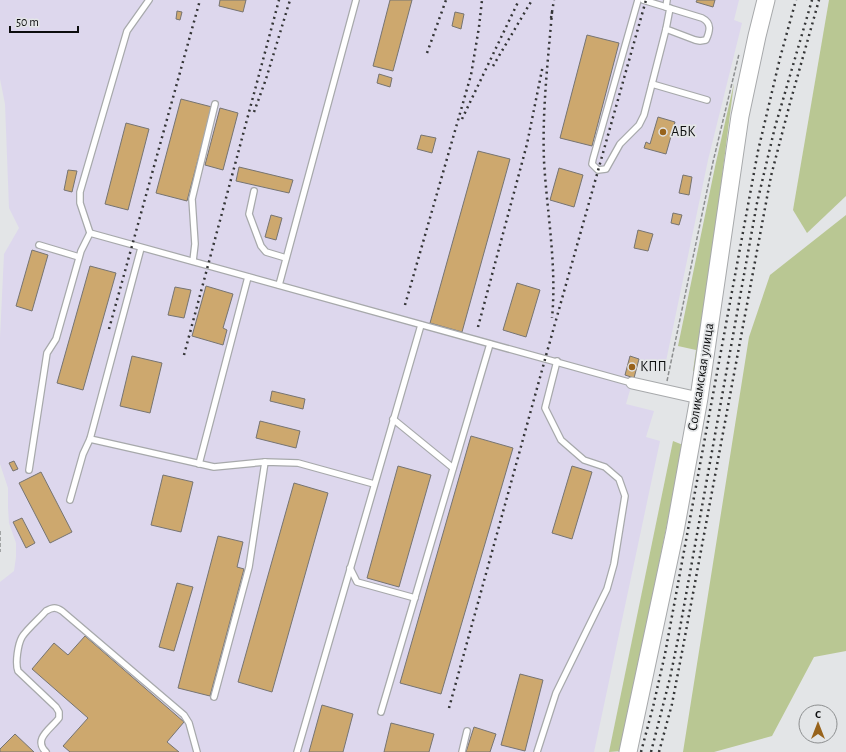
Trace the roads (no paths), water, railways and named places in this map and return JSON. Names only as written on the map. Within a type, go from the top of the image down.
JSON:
[{"type":"main road","name":"Соликамская улица","points":[[628,752],[675,531],[699,398],[740,116],[766,0]]},
{"type":"street","points":[[632,383],[699,398]]},
{"type":"lane","points":[[90,233],[80,203],[80,192],[127,32],[149,0]]},
{"type":"lane","points":[[279,285],[356,0]]},
{"type":"lane","points":[[638,0],[593,159],[592,164],[598,170],[606,169],[620,144],[639,125],[644,115],[666,29],[668,8],[667,0]]},
{"type":"lane","points":[[643,0],[705,19],[709,23],[710,29],[706,40],[700,42],[666,29]]},
{"type":"lane","points":[[652,84],[707,100]]},
{"type":"lane","points":[[193,261],[195,244],[192,199],[215,104]]},
{"type":"lane","points":[[254,191],[249,214],[261,246],[266,252],[286,258]]},
{"type":"lane","points":[[90,233],[632,383]]},
{"type":"lane","points":[[29,470],[47,352],[56,339],[79,257],[85,240],[90,233]]},
{"type":"lane","points":[[39,245],[79,257]]},
{"type":"lane","points":[[70,500],[83,454],[90,439],[141,248]]},
{"type":"lane","points":[[199,464],[248,277]]},
{"type":"lane","points":[[297,752],[421,325]]},
{"type":"lane","points":[[381,712],[490,344]]},
{"type":"lane","points":[[537,752],[556,693],[607,589],[614,564],[625,496],[619,479],[605,467],[584,460],[561,440],[545,408],[557,362]]},
{"type":"lane","points":[[393,419],[453,468]]},
{"type":"lane","points":[[90,439],[214,467],[265,462],[298,463],[374,484]]},
{"type":"lane","points":[[214,697],[249,567],[265,462]]},
{"type":"lane","points":[[350,568],[357,582],[415,598]]},
{"type":"lane","points":[[46,752],[40,745],[40,740],[59,718],[59,712],[56,707],[18,671],[16,665],[22,637],[46,611],[51,608],[57,608],[62,610],[184,715],[189,722],[197,752]]},
{"type":"lane","points":[[462,752],[467,731]]},
{"type":"railway","points":[[109,329],[200,0]]},
{"type":"railway","points":[[184,355],[279,0]]},
{"type":"railway","points":[[254,112],[266,79],[290,0]]},
{"type":"railway","points":[[427,53],[446,0]]},
{"type":"railway","points":[[405,305],[471,75],[482,0]]},
{"type":"railway","points":[[462,119],[519,0]]},
{"type":"railway","points":[[493,66],[532,0]]},
{"type":"railway","points":[[551,18],[554,0]]},
{"type":"railway","points":[[449,708],[646,0]]},
{"type":"railway","points":[[641,752],[665,654],[758,151],[780,58],[796,0]]},
{"type":"railway","points":[[651,752],[670,678],[678,639],[757,203],[775,127],[812,0]]},
{"type":"railway","points":[[659,752],[672,704],[771,176],[819,0]]},
{"type":"railway","points":[[552,12],[544,124],[545,181],[553,279],[552,318]]},
{"type":"railway","points":[[478,327],[527,144],[543,65]]},
{"type":"place","name":"АБК","points":[[663,132]]},
{"type":"place","name":"КПП","points":[[632,367]]}]
